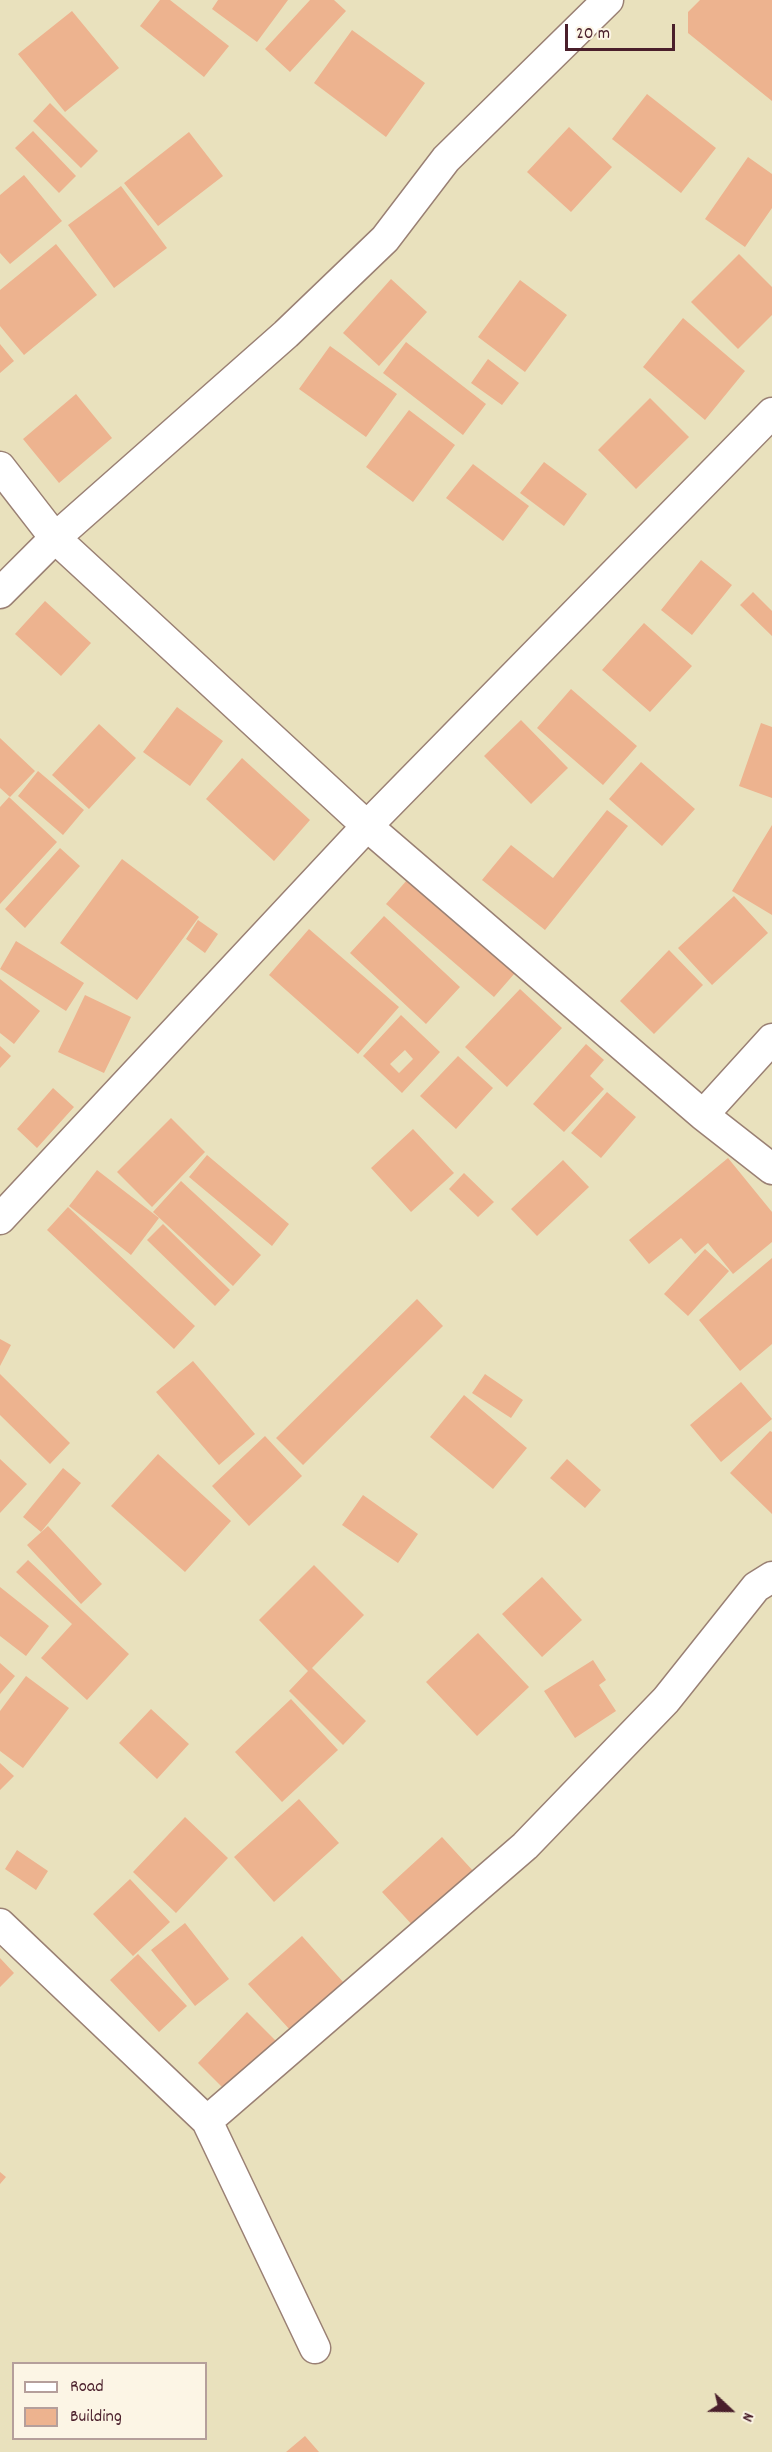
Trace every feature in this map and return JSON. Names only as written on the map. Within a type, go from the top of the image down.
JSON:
[{"type":"street","points":[[0,593],[55,538],[286,334],[385,239],[446,159],[608,0]]},
{"type":"street","points":[[0,1219],[367,826],[772,413]]},
{"type":"street","points":[[0,467],[55,538],[367,826],[703,1115],[772,1169]]},
{"type":"street","points":[[703,1115],[772,1039]]},
{"type":"street","points":[[207,2121],[525,1846],[666,1700],[756,1587],[772,1577]]},
{"type":"street","points":[[0,1924],[207,2121],[315,2348]]},
{"type":"building","points":[[160,0],[170,0],[229,46],[204,77],[140,26]]},
{"type":"building","points":[[218,0],[288,0],[257,42],[212,9]]},
{"type":"building","points":[[310,0],[334,0],[346,11],[290,72],[265,49]]},
{"type":"building","points":[[700,0],[772,0],[772,101],[688,33],[688,12]]},
{"type":"building","points":[[72,11],[119,68],[65,112],[18,54]]},
{"type":"building","points":[[352,30],[425,83],[386,137],[314,83]]},
{"type":"building","points":[[647,94],[716,148],[681,193],[612,139]]},
{"type":"building","points":[[50,103],[98,151],[81,168],[33,121]]},
{"type":"building","points":[[569,127],[612,167],[571,212],[527,172]]},
{"type":"building","points":[[33,131],[76,176],[59,193],[15,148]]},
{"type":"building","points":[[189,132],[223,176],[158,226],[124,183]]},
{"type":"building","points":[[748,157],[772,174],[772,208],[745,247],[705,219]]},
{"type":"building","points":[[24,175],[62,221],[10,264],[0,253],[0,195]]},
{"type":"building","points":[[121,186],[167,248],[114,288],[68,225]]},
{"type":"building","points":[[56,244],[97,295],[24,355],[0,326],[0,290]]},
{"type":"building","points":[[739,254],[772,287],[772,315],[738,349],[691,302]]},
{"type":"building","points":[[391,279],[427,312],[379,366],[343,333]]},
{"type":"building","points":[[520,280],[567,315],[525,372],[478,337]]},
{"type":"building","points":[[683,318],[745,371],[705,420],[643,367]]},
{"type":"building","points":[[406,342],[486,404],[463,435],[383,373]]},
{"type":"building","points":[[0,344],[14,361],[0,373]]},
{"type":"building","points":[[330,346],[397,394],[366,437],[299,389]]},
{"type":"building","points":[[488,359],[519,383],[502,405],[471,383]]},
{"type":"building","points":[[76,394],[112,438],[59,483],[23,439]]},
{"type":"building","points":[[650,398],[689,437],[636,489],[598,450]]},
{"type":"building","points":[[409,410],[455,445],[413,502],[366,467]]},
{"type":"building","points":[[544,462],[587,494],[564,526],[520,493]]},
{"type":"building","points":[[473,464],[529,506],[503,541],[446,498]]},
{"type":"building","points":[[701,560],[732,585],[692,635],[661,610]]},
{"type":"building","points":[[753,592],[772,611],[772,636],[740,605]]},
{"type":"building","points":[[45,601],[91,643],[61,676],[15,634]]},
{"type":"building","points":[[644,623],[692,666],[650,712],[602,670]]},
{"type":"building","points":[[571,689],[637,746],[603,785],[537,728]]},
{"type":"building","points":[[177,707],[223,741],[190,786],[143,752]]},
{"type":"building","points":[[521,720],[568,768],[531,804],[484,756]]},
{"type":"building","points":[[761,723],[772,727],[772,798],[739,786]]},
{"type":"building","points":[[99,724],[136,758],[89,809],[52,775]]},
{"type":"building","points":[[0,738],[35,771],[10,797],[0,788]]},
{"type":"building","points":[[242,758],[310,820],[274,861],[206,799]]},
{"type":"building","points":[[641,762],[695,809],[662,846],[609,799]]},
{"type":"building","points":[[38,771],[84,810],[63,835],[18,796]]},
{"type":"building","points":[[9,797],[57,842],[0,904],[0,807]]},
{"type":"building","points":[[607,810],[628,826],[545,930],[482,880],[511,845],[553,878]]},
{"type":"building","points":[[772,825],[772,915],[732,891]]},
{"type":"building","points":[[60,848],[80,866],[25,928],[5,909]]},
{"type":"building","points":[[122,859],[199,917],[137,1000],[60,943]]},
{"type":"building","points":[[407,880],[515,973],[494,997],[386,904]]},
{"type":"building","points":[[734,896],[768,933],[712,985],[678,948]]},
{"type":"building","points":[[384,916],[460,987],[426,1024],[350,953]]},
{"type":"building","points":[[198,920],[218,934],[205,953],[186,939]]},
{"type":"building","points":[[309,929],[399,1007],[358,1054],[269,975]]},
{"type":"building","points":[[16,941],[84,983],[66,1011],[0,969]]},
{"type":"building","points":[[669,950],[703,985],[654,1034],[620,1001]]},
{"type":"building","points":[[0,979],[40,1011],[14,1044],[0,1033]]},
{"type":"building","points":[[520,989],[562,1028],[507,1087],[465,1047]]},
{"type":"building","points":[[85,995],[131,1017],[104,1073],[58,1052]]},
{"type":"building","points":[[401,1015],[440,1052],[402,1093],[363,1056]],"holes":[[[405,1050],[413,1059],[399,1073],[390,1064]]]},
{"type":"building","points":[[586,1044],[604,1060],[590,1076],[604,1089],[564,1132],[533,1104]]},
{"type":"building","points":[[0,1046],[11,1056],[0,1068]]},
{"type":"building","points":[[458,1056],[493,1088],[456,1129],[420,1096]]},
{"type":"building","points":[[53,1088],[74,1107],[37,1148],[17,1129]]},
{"type":"building","points":[[607,1092],[636,1117],[601,1158],[571,1133]]},
{"type":"building","points":[[171,1118],[205,1152],[152,1207],[117,1172]]},
{"type":"building","points":[[413,1129],[454,1173],[411,1212],[371,1168]]},
{"type":"building","points":[[207,1155],[289,1224],[272,1246],[189,1177]]},
{"type":"building","points":[[728,1158],[772,1212],[772,1242],[733,1274],[708,1243],[695,1254],[681,1238],[649,1264],[629,1240]]},
{"type":"building","points":[[563,1160],[589,1187],[537,1236],[511,1209]]},
{"type":"building","points":[[97,1170],[159,1218],[131,1255],[69,1206]]},
{"type":"building","points":[[464,1173],[494,1202],[478,1217],[449,1189]]},
{"type":"building","points":[[181,1181],[261,1255],[233,1286],[153,1212]]},
{"type":"building","points":[[68,1207],[195,1326],[174,1349],[47,1230]]},
{"type":"building","points":[[163,1224],[230,1290],[215,1306],[147,1240]]},
{"type":"building","points":[[705,1249],[729,1271],[688,1316],[664,1294]]},
{"type":"building","points":[[772,1258],[772,1344],[740,1371],[699,1320]]},
{"type":"building","points":[[417,1299],[443,1326],[303,1465],[276,1438]]},
{"type":"building","points":[[0,1339],[11,1345],[0,1366]]},
{"type":"building","points":[[193,1361],[255,1434],[219,1465],[156,1392]]},
{"type":"building","points":[[0,1374],[70,1443],[50,1464],[0,1415]]},
{"type":"building","points":[[485,1374],[523,1400],[511,1418],[472,1393]]},
{"type":"building","points":[[741,1382],[772,1419],[721,1462],[690,1425]]},
{"type":"building","points":[[464,1395],[527,1448],[493,1489],[430,1437]]},
{"type":"building","points":[[770,1431],[772,1432],[772,1514],[730,1473]]},
{"type":"building","points":[[265,1436],[302,1476],[249,1526],[212,1486]]},
{"type":"building","points":[[158,1454],[231,1521],[185,1572],[111,1506]]},
{"type":"building","points":[[0,1459],[27,1484],[0,1513]]},
{"type":"building","points":[[567,1459],[601,1490],[585,1508],[550,1478]]},
{"type":"building","points":[[63,1468],[81,1483],[41,1532],[23,1517]]},
{"type":"building","points":[[363,1495],[418,1534],[398,1563],[342,1525]]},
{"type":"building","points":[[48,1526],[102,1584],[81,1604],[27,1545]]},
{"type":"building","points":[[28,1560],[129,1654],[87,1700],[41,1658],[72,1624],[16,1572]]},
{"type":"building","points":[[314,1565],[364,1615],[312,1668],[366,1721],[343,1745],[289,1691],[308,1671],[259,1620]]},
{"type":"building","points":[[542,1577],[582,1620],[542,1657],[502,1614]]},
{"type":"building","points":[[0,1587],[49,1626],[26,1656],[0,1636]]},
{"type":"building","points":[[478,1633],[529,1687],[477,1736],[426,1682]]},
{"type":"building","points":[[593,1660],[606,1680],[599,1685],[616,1711],[575,1738],[544,1691]]},
{"type":"building","points":[[0,1663],[15,1676],[0,1694]]},
{"type":"building","points":[[26,1676],[69,1708],[23,1768],[0,1751],[0,1711]]},
{"type":"building","points":[[291,1699],[338,1750],[282,1802],[235,1752]]},
{"type":"building","points":[[151,1709],[189,1744],[157,1779],[119,1743]]},
{"type":"building","points":[[0,1763],[14,1776],[0,1790]]},
{"type":"building","points":[[299,1799],[339,1843],[274,1902],[234,1857]]},
{"type":"building","points":[[185,1817],[228,1858],[176,1913],[133,1872]]},
{"type":"building","points":[[442,1837],[475,1873],[415,1928],[382,1892]]},
{"type":"building","points":[[17,1850],[48,1871],[36,1890],[5,1869]]},
{"type":"building","points":[[130,1879],[170,1922],[133,1956],[93,1914]]},
{"type":"building","points":[[185,1923],[229,1979],[195,2006],[151,1950]]},
{"type":"building","points":[[302,1936],[344,1983],[291,2031],[248,1984]]},
{"type":"building","points":[[138,1954],[187,2006],[159,2032],[110,1980]]},
{"type":"building","points":[[0,1958],[14,1973],[0,1987]]},
{"type":"building","points":[[247,2012],[280,2045],[231,2096],[198,2063]]},
{"type":"building","points":[[0,2172],[6,2177],[0,2184]]},
{"type":"building","points":[[305,2436],[319,2452],[286,2452]]}]
